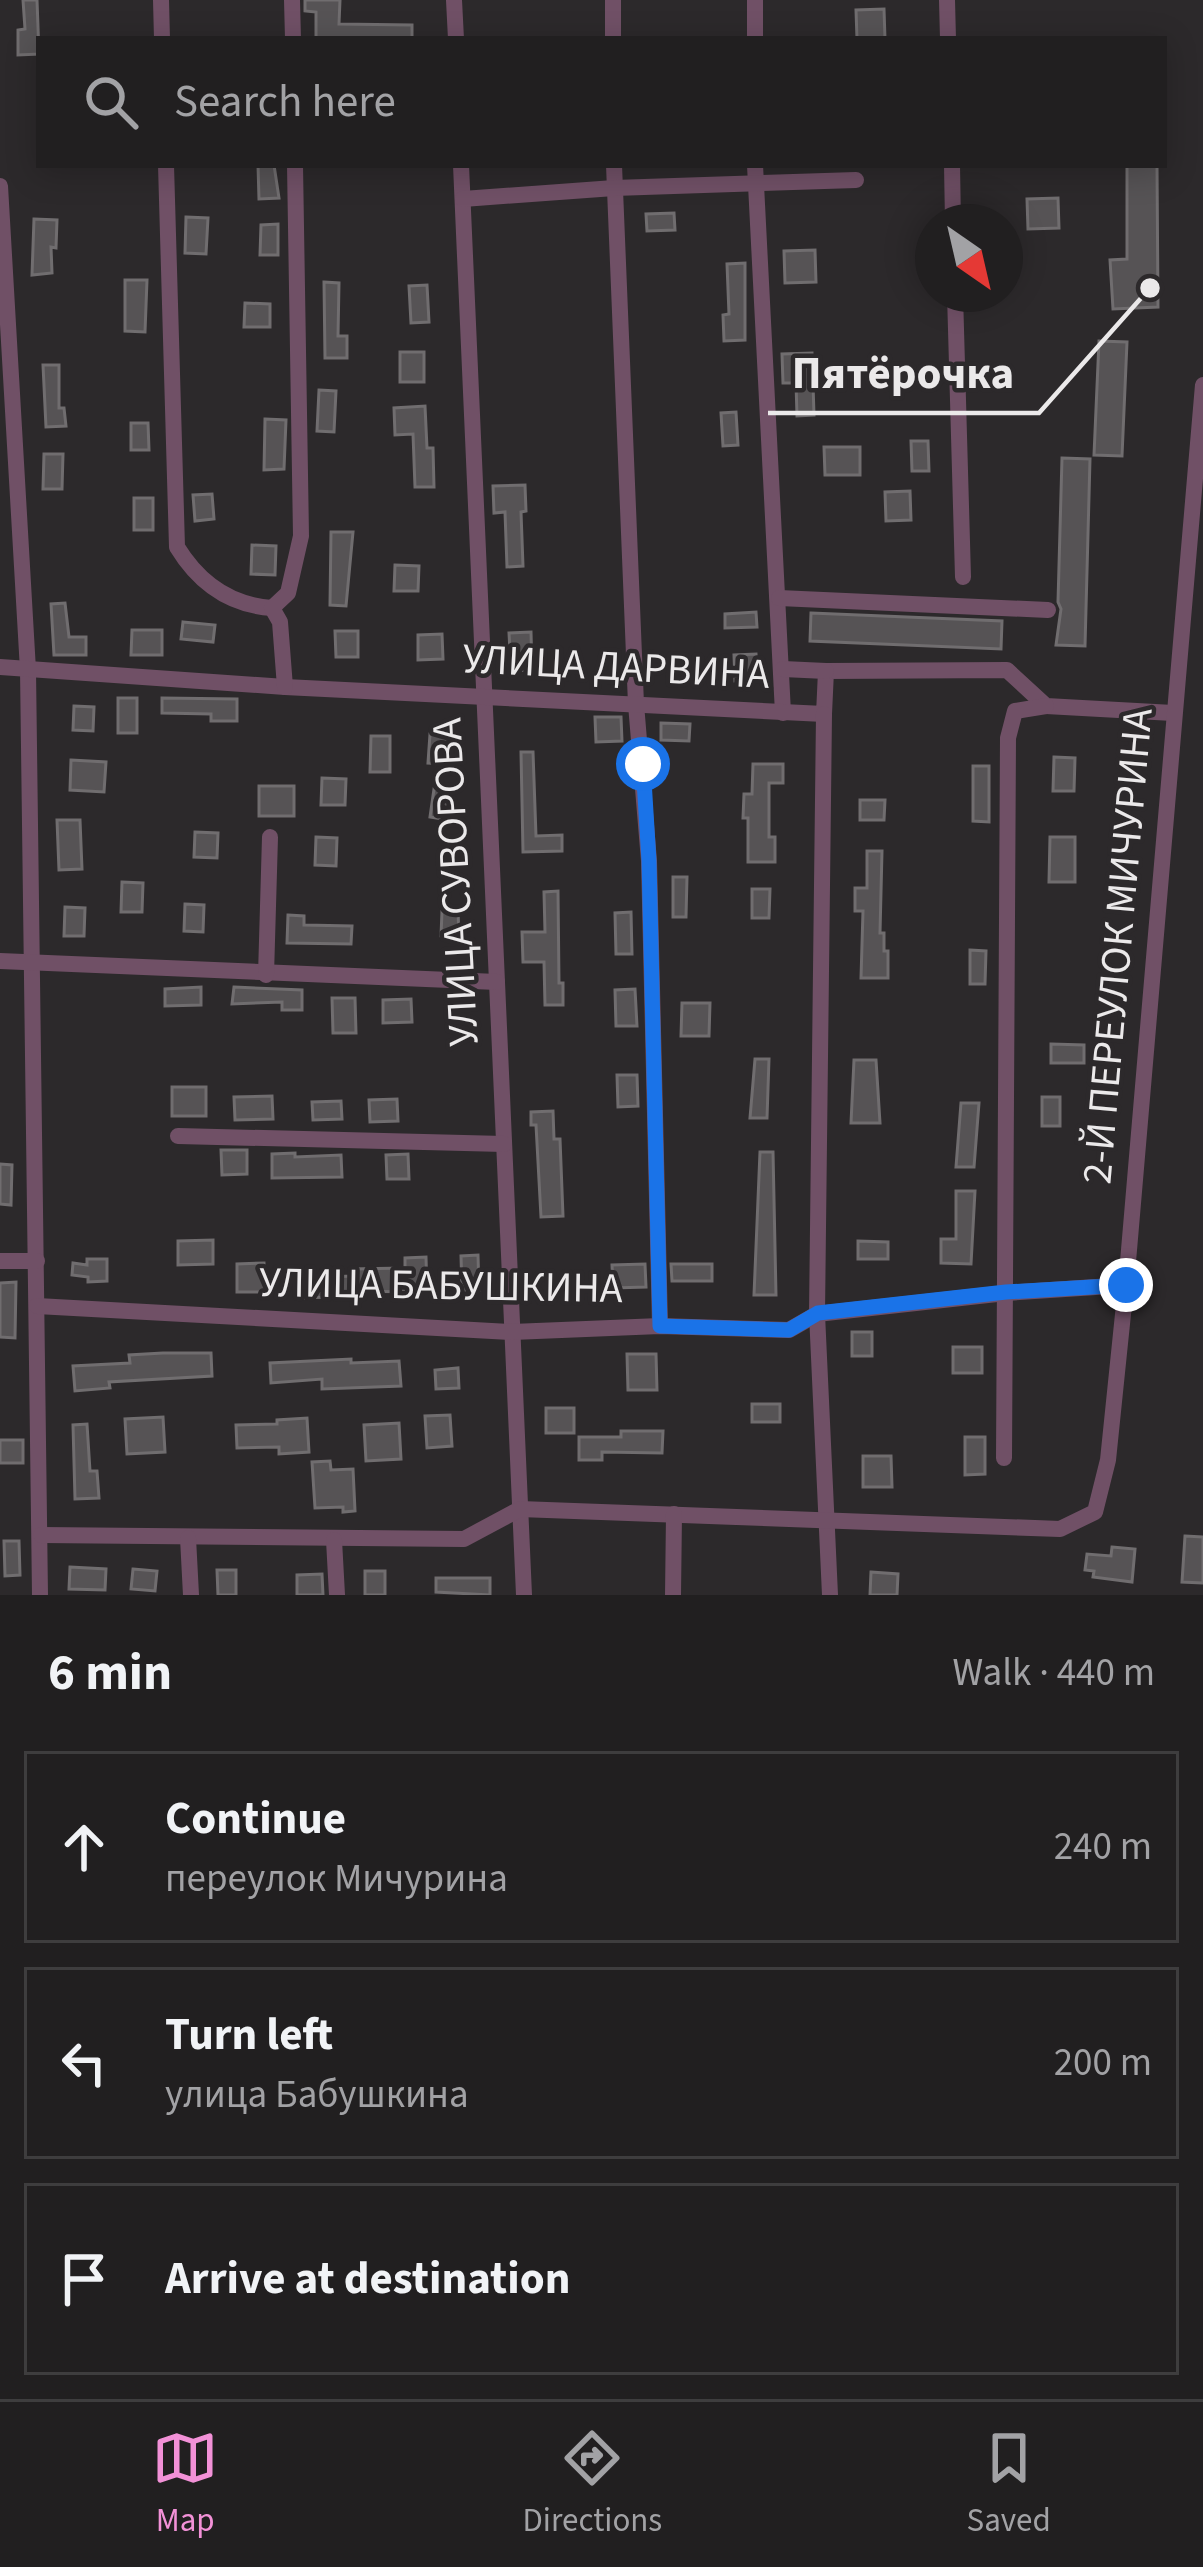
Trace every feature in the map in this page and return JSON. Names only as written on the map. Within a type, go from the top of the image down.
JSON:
[{"type":"street","points":[[161,0],[162,36]]},
{"type":"street","points":[[292,0],[293,36]]},
{"type":"street","points":[[454,0],[455,36]]},
{"type":"street","points":[[613,0],[613,36]]},
{"type":"street","points":[[755,0],[755,36]]},
{"type":"street","points":[[947,0],[948,36]]},
{"type":"street","points":[[166,168],[177,548],[194,574],[216,590],[249,606],[272,608],[288,592],[301,536],[295,168]]},
{"type":"street","name":"УЛИЦА СУВОРОВА","points":[[461,168],[524,1595]]},
{"type":"street","points":[[614,168],[636,704],[649,861],[660,1326]]},
{"type":"street","points":[[952,168],[953,204]]},
{"type":"street","points":[[463,199],[755,174],[856,180]]},
{"type":"street","points":[[755,174],[783,713]]},
{"type":"street","points":[[0,186],[28,670],[40,1595]]},
{"type":"street","points":[[956,312],[963,577]]},
{"type":"street","name":"2-Й ПЕРЕУЛОК МИЧУРИНА","points":[[827,1519],[1060,1529],[1095,1512],[1108,1460],[1126,1285],[1203,385]]},
{"type":"street","points":[[779,598],[1048,610]]},
{"type":"street","points":[[272,608],[280,622],[284,687]]},
{"type":"street","name":"УЛИЦА ДАРВИНА","points":[[0,667],[284,687],[824,714],[826,671],[1007,670],[1046,706]]},
{"type":"street","points":[[783,669],[826,671]]},
{"type":"street","points":[[1004,1458],[1008,738],[1015,711],[1046,706],[1173,713]]},
{"type":"street","points":[[824,714],[818,1313],[830,1595]]},
{"type":"street","points":[[266,975],[270,837]]},
{"type":"street","points":[[0,961],[497,982]]},
{"type":"street","points":[[178,1136],[504,1144]]},
{"type":"street","points":[[0,1261],[37,1262]]},
{"type":"street","name":"УЛИЦА БАБУШКИНА","points":[[37,1306],[512,1331],[660,1326],[789,1330],[818,1313],[1006,1292],[1126,1285]]},
{"type":"street","points":[[41,1535],[464,1539],[520,1509],[827,1519]]},
{"type":"street","points":[[673,1595],[674,1514]]},
{"type":"street","points":[[188,1538],[191,1595]]},
{"type":"street","points":[[334,1540],[337,1595]]},
{"type":"building","points":[[23,0],[37,0],[36,54],[18,55],[18,30],[25,29]]},
{"type":"building","points":[[305,0],[340,0],[339,24],[412,25],[412,36],[316,36],[316,12],[305,11]]},
{"type":"building","points":[[884,9],[885,36],[857,36],[856,10]]},
{"type":"building","points":[[258,168],[274,168],[279,198],[259,199]]},
{"type":"building","points":[[1127,168],[1157,168],[1158,307],[1113,309],[1110,260],[1127,259]]},
{"type":"building","points":[[1058,198],[1059,228],[1028,229],[1027,199]]},
{"type":"building","points":[[674,213],[675,230],[647,231],[646,214]]},
{"type":"building","points":[[186,217],[208,218],[206,254],[185,253]]},
{"type":"building","points":[[34,219],[57,220],[52,273],[32,275]]},
{"type":"building","points":[[278,224],[278,255],[260,255],[261,225]]},
{"type":"building","points":[[815,250],[816,282],[785,283],[784,251]]},
{"type":"building","points":[[745,263],[745,340],[724,341],[723,315],[729,314],[727,264]]},
{"type":"building","points":[[125,280],[147,280],[145,332],[125,331]]},
{"type":"building","points":[[324,282],[339,283],[338,336],[347,336],[347,358],[325,358]]},
{"type":"building","points":[[427,285],[429,322],[411,323],[409,286]]},
{"type":"building","points":[[245,303],[270,304],[270,327],[244,327]]},
{"type":"building","points":[[1099,341],[1127,342],[1122,456],[1094,455]]},
{"type":"building","points":[[400,352],[424,352],[424,382],[400,382]]},
{"type":"building","points":[[812,353],[814,415],[797,416],[796,383],[783,383],[782,354]]},
{"type":"building","points":[[43,365],[59,365],[59,408],[64,408],[66,426],[46,427]]},
{"type":"building","points":[[319,390],[336,391],[334,432],[317,431]]},
{"type":"building","points":[[425,406],[434,487],[415,487],[413,434],[395,435],[394,408]]},
{"type":"building","points":[[736,412],[738,445],[723,446],[721,413]]},
{"type":"building","points":[[265,419],[286,420],[284,469],[264,470]]},
{"type":"building","points":[[131,423],[148,423],[149,450],[131,450]]},
{"type":"building","points":[[911,441],[928,441],[929,471],[912,471]]},
{"type":"building","points":[[824,447],[860,447],[860,475],[825,475]]},
{"type":"building","points":[[44,454],[63,454],[62,489],[43,489]]},
{"type":"building","points":[[1062,458],[1090,459],[1085,646],[1056,645],[1061,609]]},
{"type":"building","points":[[525,485],[523,566],[507,567],[505,512],[494,513],[493,486]]},
{"type":"building","points":[[910,491],[911,520],[886,521],[885,492]]},
{"type":"building","points":[[212,494],[214,519],[195,521],[193,495]]},
{"type":"building","points":[[134,498],[153,498],[153,530],[134,530]]},
{"type":"building","points":[[331,532],[353,532],[346,606],[330,605]]},
{"type":"building","points":[[252,545],[276,546],[275,575],[251,574]]},
{"type":"building","points":[[395,565],[419,566],[418,591],[394,591]]},
{"type":"building","points":[[65,603],[69,637],[86,637],[86,655],[54,655],[51,604]]},
{"type":"building","points":[[756,612],[757,627],[725,628],[725,614]]},
{"type":"building","points":[[811,613],[1002,621],[1001,649],[810,641]]},
{"type":"building","points":[[183,622],[215,625],[213,642],[181,639]]},
{"type":"building","points":[[132,630],[162,630],[162,655],[131,655]]},
{"type":"building","points":[[335,631],[358,631],[358,657],[336,657]]},
{"type":"building","points":[[531,632],[532,670],[511,671],[509,633]]},
{"type":"building","points":[[442,634],[443,659],[418,660],[418,635]]},
{"type":"building","points":[[756,654],[757,680],[735,681],[734,655]]},
{"type":"building","points":[[118,698],[137,698],[137,733],[118,733]]},
{"type":"building","points":[[162,698],[237,699],[237,721],[211,721],[211,714],[162,713]]},
{"type":"building","points":[[74,706],[94,707],[93,731],[73,730]]},
{"type":"building","points":[[595,717],[621,717],[622,741],[596,742]]},
{"type":"building","points":[[661,723],[690,724],[689,741],[661,740]]},
{"type":"building","points":[[430,734],[449,735],[447,764],[428,763]]},
{"type":"building","points":[[371,736],[390,736],[390,772],[370,772]]},
{"type":"building","points":[[521,752],[533,752],[536,836],[562,835],[562,851],[523,852]]},
{"type":"building","points":[[1054,757],[1075,758],[1074,791],[1053,791]]},
{"type":"building","points":[[71,760],[106,762],[104,792],[70,790]]},
{"type":"building","points":[[753,764],[783,764],[783,783],[769,783],[769,837],[775,837],[775,862],[748,862],[744,794],[752,794]]},
{"type":"building","points":[[973,766],[989,766],[989,822],[973,821]]},
{"type":"building","points":[[322,778],[346,779],[345,805],[321,805]]},
{"type":"building","points":[[259,786],[294,786],[294,816],[259,816]]},
{"type":"building","points":[[434,789],[453,791],[449,820],[430,817]]},
{"type":"building","points":[[860,800],[885,800],[884,820],[860,820]]},
{"type":"building","points":[[57,820],[80,820],[82,869],[59,870]]},
{"type":"building","points":[[195,832],[218,833],[217,858],[194,857]]},
{"type":"building","points":[[316,837],[337,838],[336,866],[315,865]]},
{"type":"building","points":[[1050,837],[1075,837],[1075,882],[1049,882]]},
{"type":"building","points":[[867,851],[882,851],[880,933],[884,933],[884,951],[888,951],[888,978],[861,978],[863,911],[855,911],[855,888],[867,888]]},
{"type":"building","points":[[673,877],[687,877],[686,917],[673,917]]},
{"type":"building","points":[[122,882],[143,883],[142,912],[121,912]]},
{"type":"building","points":[[752,889],[770,889],[769,918],[752,918]]},
{"type":"building","points":[[558,891],[563,1005],[545,1005],[544,962],[523,962],[522,932],[545,932],[544,892]]},
{"type":"building","points":[[185,904],[204,905],[203,932],[184,931]]},
{"type":"building","points":[[65,907],[85,908],[84,936],[64,936]]},
{"type":"building","points":[[458,910],[459,938],[441,936],[442,911]]},
{"type":"building","points":[[631,912],[632,954],[616,954],[615,913]]},
{"type":"building","points":[[288,915],[304,916],[304,925],[352,926],[351,944],[287,943]]},
{"type":"building","points":[[970,950],[986,951],[985,984],[970,984]]},
{"type":"building","points":[[201,987],[201,1005],[165,1006],[165,989]]},
{"type":"building","points":[[234,987],[302,990],[302,1010],[282,1010],[282,1002],[232,1004]]},
{"type":"building","points":[[635,989],[637,1026],[616,1026],[615,990]]},
{"type":"building","points":[[332,998],[355,998],[356,1033],[333,1033]]},
{"type":"building","points":[[411,999],[412,1022],[383,1023],[383,1000]]},
{"type":"building","points":[[682,1003],[710,1003],[709,1036],[681,1036]]},
{"type":"building","points":[[1051,1044],[1084,1045],[1084,1063],[1051,1063]]},
{"type":"building","points":[[755,1059],[769,1059],[767,1118],[750,1118]]},
{"type":"building","points":[[854,1060],[876,1060],[880,1123],[851,1123]]},
{"type":"building","points":[[617,1075],[637,1075],[638,1106],[618,1107]]},
{"type":"building","points":[[172,1087],[206,1087],[206,1116],[172,1116]]},
{"type":"building","points":[[272,1096],[273,1119],[235,1120],[234,1097]]},
{"type":"building","points":[[1042,1097],[1060,1097],[1060,1126],[1042,1126]]},
{"type":"building","points":[[397,1099],[398,1121],[370,1122],[369,1100]]},
{"type":"building","points":[[341,1101],[342,1119],[313,1120],[312,1102]]},
{"type":"building","points":[[961,1103],[979,1103],[974,1167],[956,1167]]},
{"type":"building","points":[[553,1111],[554,1139],[560,1139],[563,1216],[541,1217],[536,1125],[531,1125],[531,1112]]},
{"type":"building","points":[[221,1150],[247,1150],[247,1174],[222,1175]]},
{"type":"building","points":[[760,1152],[773,1152],[776,1295],[754,1295]]},
{"type":"building","points":[[295,1153],[295,1157],[341,1155],[342,1177],[272,1178],[272,1154]]},
{"type":"building","points":[[408,1154],[409,1179],[387,1179],[386,1155]]},
{"type":"building","points":[[0,1164],[12,1165],[11,1205],[0,1204]]},
{"type":"building","points":[[956,1191],[975,1191],[971,1264],[941,1263],[941,1239],[956,1239]]},
{"type":"building","points":[[213,1240],[213,1264],[178,1265],[178,1241]]},
{"type":"building","points":[[858,1241],[888,1242],[888,1259],[858,1259]]},
{"type":"building","points":[[478,1255],[479,1290],[462,1290],[461,1256]]},
{"type":"building","points":[[426,1257],[427,1292],[330,1291],[330,1297],[301,1298],[301,1278],[352,1276],[351,1269],[405,1268],[405,1258]]},
{"type":"building","points":[[87,1259],[107,1259],[107,1281],[88,1282],[88,1277],[72,1275],[73,1263],[87,1265]]},
{"type":"building","points":[[264,1263],[265,1292],[237,1292],[237,1264]]},
{"type":"building","points":[[645,1264],[646,1287],[613,1288],[612,1265]]},
{"type":"building","points":[[671,1264],[712,1264],[712,1281],[672,1281]]},
{"type":"building","points":[[16,1282],[15,1338],[0,1337],[0,1283]]},
{"type":"building","points":[[852,1332],[872,1332],[872,1356],[852,1356]]},
{"type":"building","points":[[953,1347],[982,1347],[982,1373],[953,1373]]},
{"type":"building","points":[[211,1353],[212,1376],[109,1382],[110,1388],[75,1391],[73,1366],[130,1363],[129,1355]]},
{"type":"building","points":[[627,1354],[656,1354],[657,1390],[628,1390]]},
{"type":"building","points":[[351,1359],[351,1363],[399,1361],[401,1386],[322,1389],[322,1379],[271,1383],[270,1363]]},
{"type":"building","points":[[458,1368],[459,1388],[436,1389],[435,1370]]},
{"type":"building","points":[[752,1404],[780,1404],[780,1422],[752,1422]]},
{"type":"building","points":[[546,1408],[574,1408],[574,1433],[546,1433]]},
{"type":"building","points":[[450,1415],[452,1446],[427,1448],[425,1416]]},
{"type":"building","points":[[163,1417],[165,1452],[127,1454],[125,1419]]},
{"type":"building","points":[[307,1418],[309,1452],[279,1454],[279,1447],[237,1448],[236,1425]]},
{"type":"building","points":[[399,1423],[401,1459],[366,1461],[364,1425]]},
{"type":"building","points":[[87,1424],[90,1471],[97,1471],[99,1498],[75,1499],[73,1425]]},
{"type":"building","points":[[621,1431],[663,1431],[662,1453],[602,1452],[602,1460],[579,1460],[579,1437],[621,1437]]},
{"type":"building","points":[[965,1437],[985,1437],[985,1474],[965,1475]]},
{"type":"building","points":[[0,1440],[23,1440],[23,1463],[0,1463]]},
{"type":"building","points":[[863,1456],[891,1456],[892,1487],[863,1487]]},
{"type":"building","points":[[330,1461],[331,1470],[353,1469],[355,1511],[315,1508],[312,1462]]},
{"type":"building","points":[[1185,1536],[1203,1537],[1203,1583],[1182,1582]]},
{"type":"building","points":[[4,1541],[19,1541],[20,1575],[5,1576]]},
{"type":"building","points":[[1112,1547],[1135,1549],[1132,1582],[1093,1577],[1094,1571],[1085,1570],[1087,1554],[1111,1556]]},
{"type":"building","points":[[70,1567],[106,1569],[105,1590],[69,1589]]},
{"type":"building","points":[[133,1569],[157,1571],[155,1591],[131,1589]]},
{"type":"building","points":[[217,1570],[236,1570],[236,1595],[218,1595]]},
{"type":"building","points":[[365,1571],[385,1571],[385,1595],[365,1595]]},
{"type":"building","points":[[871,1572],[898,1574],[897,1595],[870,1595]]},
{"type":"building","points":[[322,1574],[323,1595],[297,1595],[297,1575]]},
{"type":"building","points":[[436,1578],[490,1578],[490,1595],[436,1592]]},
{"type":"place","name":"Пятёрочка","points":[[1150,288]]},
{"type":"route","points":[[643,764],[660,1326],[789,1330],[818,1313],[1006,1292],[1126,1285]]}]
